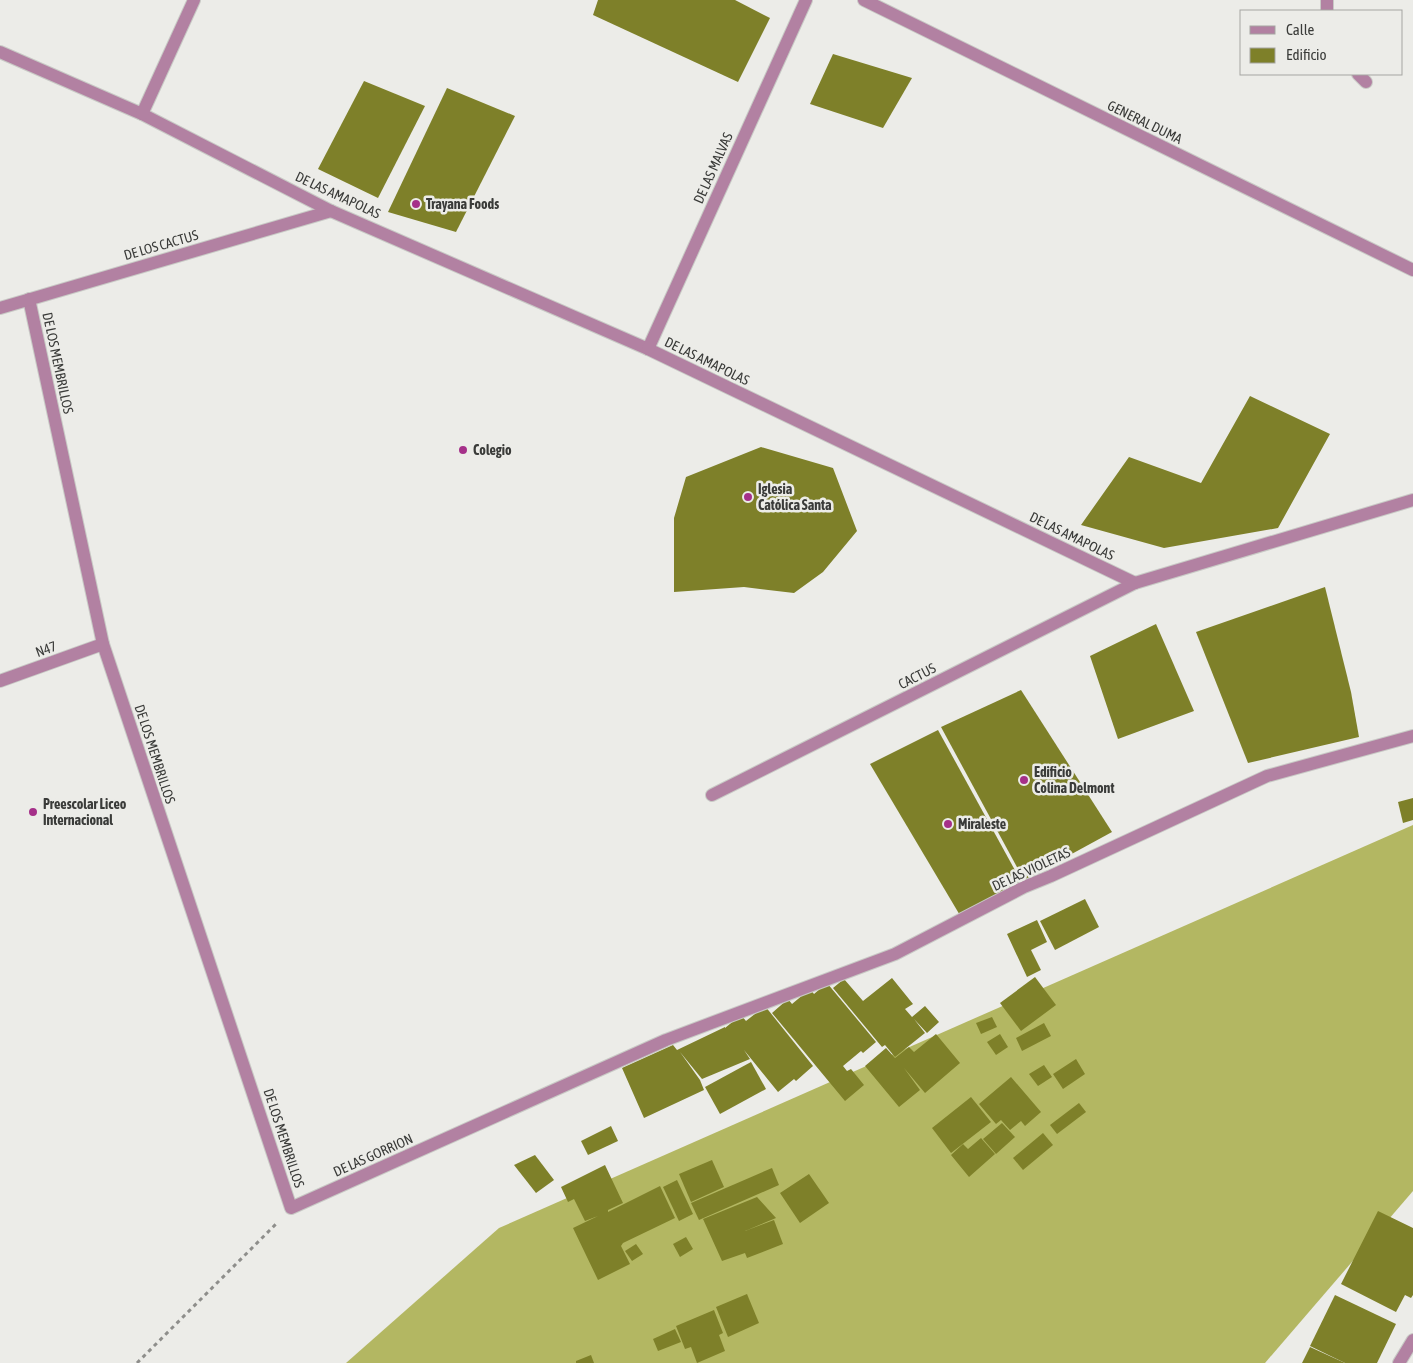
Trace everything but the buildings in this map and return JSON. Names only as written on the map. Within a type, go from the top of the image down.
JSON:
[{"type":"street","points":[[142,114],[194,0]]},
{"type":"street","name":"DE LAS MALVAS","points":[[648,349],[806,0]]},
{"type":"street","name":"GENERAL DUMA","points":[[864,0],[1413,270]]},
{"type":"street","name":"DE LAS AMAPOLAS","points":[[0,52],[142,114],[331,211],[648,349],[1135,583]]},
{"type":"street","name":"DE LOS CACTUS","points":[[0,308],[331,211]]},
{"type":"street","name":"DE LOS MEMBRILLOS","points":[[29,299],[103,644],[291,1208]]},
{"type":"street","points":[[1135,583],[1413,500]]},
{"type":"street","name":"CACTUS","points":[[712,795],[1135,583]]},
{"type":"street","name":"N47","points":[[0,681],[103,644]]},
{"type":"street","name":"DE LAS VIOLETAS","points":[[666,1040],[895,954],[1024,887],[1267,776],[1413,736]]},
{"type":"street","name":"DE LAS GORRION","points":[[291,1208],[666,1040]]},
{"type":"street","points":[[1399,1363],[1413,1340]]},
{"type":"path","points":[[137,1363],[291,1208]]},
{"type":"green space","points":[[1413,825],[1413,1191],[1265,1363],[346,1363],[499,1228]]},
{"type":"place","name":"Trayana Foods","points":[[416,204]]},
{"type":"place","name":"Colegio","points":[[463,450]]},
{"type":"place","name":"Iglesia Católica Santa","points":[[748,497]]},
{"type":"place","name":"Edificio Colina Delmont","points":[[1024,780]]},
{"type":"place","name":"Preescolar Liceo Internacional","points":[[33,812]]},
{"type":"place","name":"Miraleste","points":[[948,824]]}]
